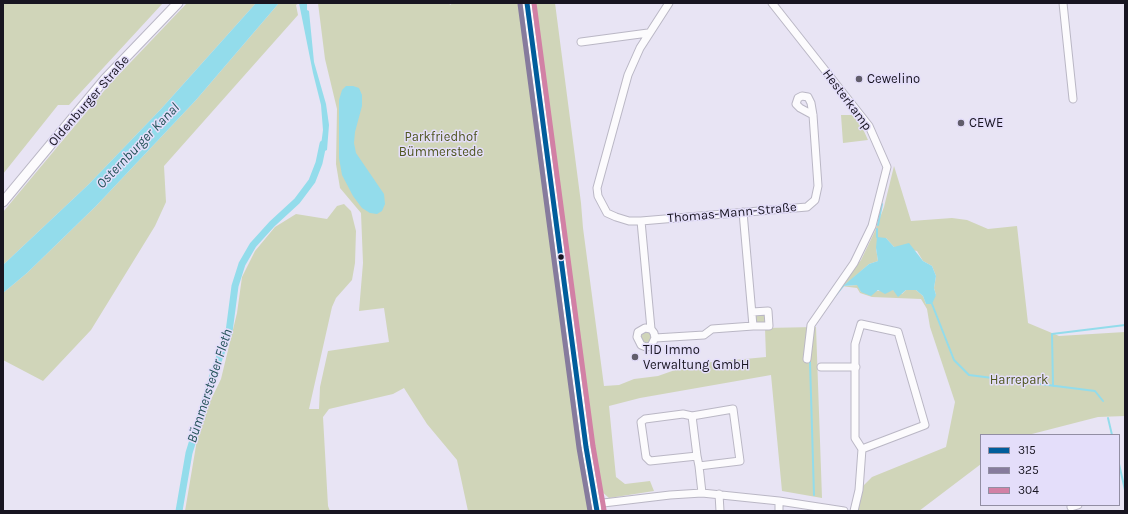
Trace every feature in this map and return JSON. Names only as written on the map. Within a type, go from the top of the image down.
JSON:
[{"type":"street","name":"Oldenburger Straße","points":[[3,202],[105,79],[178,3]]},
{"type":"street","points":[[527,3],[582,423],[596,508],[670,495],[702,493],[778,501],[844,511]]},
{"type":"street","name":"Thomas-Mann-Straße","points":[[669,3],[648,33],[628,75],[597,188],[598,196],[607,212],[616,217],[629,221],[641,221],[807,207],[815,200],[818,186],[813,115]]},
{"type":"street","name":"Hesterkamp","points":[[772,3],[869,126],[887,167],[872,226],[854,263],[811,326],[807,359]]},
{"type":"street","points":[[1064,3],[1073,99]]},
{"type":"street","points":[[581,42],[648,33]]},
{"type":"street","points":[[743,212],[753,326]]},
{"type":"street","points":[[641,221],[651,329],[655,338],[651,346],[646,347],[638,342],[637,337],[640,330],[645,328],[651,329]]},
{"type":"street","points":[[655,338],[704,335],[712,329],[769,326],[768,311],[752,312]]},
{"type":"street","points":[[854,511],[859,490],[862,449],[854,438],[856,367],[855,344],[861,324],[898,332],[925,425],[862,449]]},
{"type":"street","points":[[822,367],[856,367]]},
{"type":"street","points":[[697,456],[650,461],[646,457],[641,422],[645,418],[677,415],[692,416],[733,409],[740,461],[699,466]]},
{"type":"street","points":[[692,416],[702,493]]},
{"type":"street","points":[[719,494],[720,511]]},
{"type":"street","points":[[778,501],[779,511]]},
{"type":"green space","points":[[3,3],[163,3],[69,105],[58,105],[3,174]]},
{"type":"green space","points":[[187,3],[256,3],[161,109],[89,184],[3,265],[3,212],[109,85]]},
{"type":"green space","points":[[279,3],[299,3],[296,5],[298,15],[164,166],[166,202],[155,226],[91,330],[43,381],[3,360],[3,293],[27,273],[96,206],[196,100]]},
{"type":"green space","name":"Parkfriedhof Bümmerstede","points":[[318,3],[449,3],[450,5],[453,3],[555,3],[604,386],[619,385],[634,379],[658,376],[692,364],[766,357],[765,328],[816,327],[822,498],[782,491],[771,375],[640,398],[609,406],[616,477],[625,484],[650,481],[654,491],[609,498],[601,491],[558,232],[597,511],[468,511],[457,460],[427,424],[404,388],[393,394],[329,409],[323,417],[328,506],[330,511],[185,511],[200,422],[221,379],[237,313],[242,277],[255,251],[275,227],[296,214],[327,219],[337,206],[344,204],[351,211],[356,231],[355,263],[352,280],[336,298],[332,307],[309,409],[319,409],[320,387],[328,351],[389,342],[384,308],[359,311],[363,263],[361,213],[340,188],[336,164],[337,109],[325,59]]},
{"type":"green space","points":[[841,115],[852,115],[862,127],[868,140],[843,143]]},
{"type":"green space","name":"Harrepark","points":[[894,166],[911,221],[952,218],[967,220],[988,229],[1017,226],[1028,323],[1059,336],[1125,332],[1125,416],[1098,417],[1032,434],[980,434],[980,465],[919,511],[854,511],[859,490],[872,477],[946,447],[955,402],[930,327],[927,309],[921,299],[872,297],[860,293],[857,288],[841,286],[861,260],[875,231],[884,207]],"holes":[[[886,238],[894,247],[917,251],[923,261],[932,266],[936,276],[934,288],[936,295],[926,304],[923,296],[916,290],[906,290],[902,294],[893,290],[861,292],[858,285],[844,286],[869,264],[878,261],[876,248]]]},
{"type":"green space","points":[[768,311],[769,326],[753,326],[752,312]]},
{"type":"green space","points":[[645,328],[655,338],[646,347],[638,332]]},
{"type":"water","name":"Osternburger Kanal","points":[[256,3],[279,3],[196,100],[96,206],[27,273],[3,293],[3,265],[89,184],[161,109]]},
{"type":"water","points":[[299,3],[307,3],[307,10],[309,11],[314,62],[326,104],[329,125],[327,150],[320,153],[323,130],[321,105]]},
{"type":"water","points":[[346,86],[359,88],[362,95],[362,106],[355,132],[354,143],[356,153],[384,194],[385,204],[382,211],[377,214],[370,213],[362,208],[353,196],[342,175],[339,158],[339,100],[342,90]]},
{"type":"water","points":[[877,237],[886,238],[894,247],[909,243],[923,261],[932,266],[936,276],[934,288],[936,295],[932,304],[926,304],[923,296],[916,290],[906,290],[898,297],[893,290],[885,294],[878,290],[871,296],[861,292],[857,285],[843,286],[869,264],[878,261],[876,248]]},
{"type":"waterway","name":"Bümmersteder Fleth","points":[[179,511],[189,453],[214,372],[229,332],[235,286],[242,264],[253,245],[272,224],[297,201],[312,181],[319,163],[323,144]]},
{"type":"waterway","points":[[889,165],[889,174]]},
{"type":"waterway","points":[[878,225],[882,204]]},
{"type":"waterway","points":[[877,229],[877,237]]},
{"type":"waterway","points":[[834,297],[843,286]]},
{"type":"waterway","points":[[932,304],[954,360],[969,375],[1095,391],[1103,401]]},
{"type":"waterway","points":[[1053,386],[1052,334],[1125,325]]},
{"type":"waterway","points":[[810,362],[814,495]]},
{"type":"waterway","points":[[1108,418],[1112,434]]},
{"type":"waterway","points":[[1120,468],[1125,490]]},
{"type":"transit line","name":"315","points":[[527,3],[586,447],[597,511]]},
{"type":"transit line","name":"304","points":[[534,3],[593,446],[604,510]]},
{"type":"transit line","name":"325","points":[[520,4],[579,448],[590,511]]},
{"type":"place","name":"Cewelino","points":[[859,79]]},
{"type":"place","name":"CEWE","points":[[961,123]]},
{"type":"place","name":"TID Immo Verwaltung GmbH","points":[[635,357]]}]
